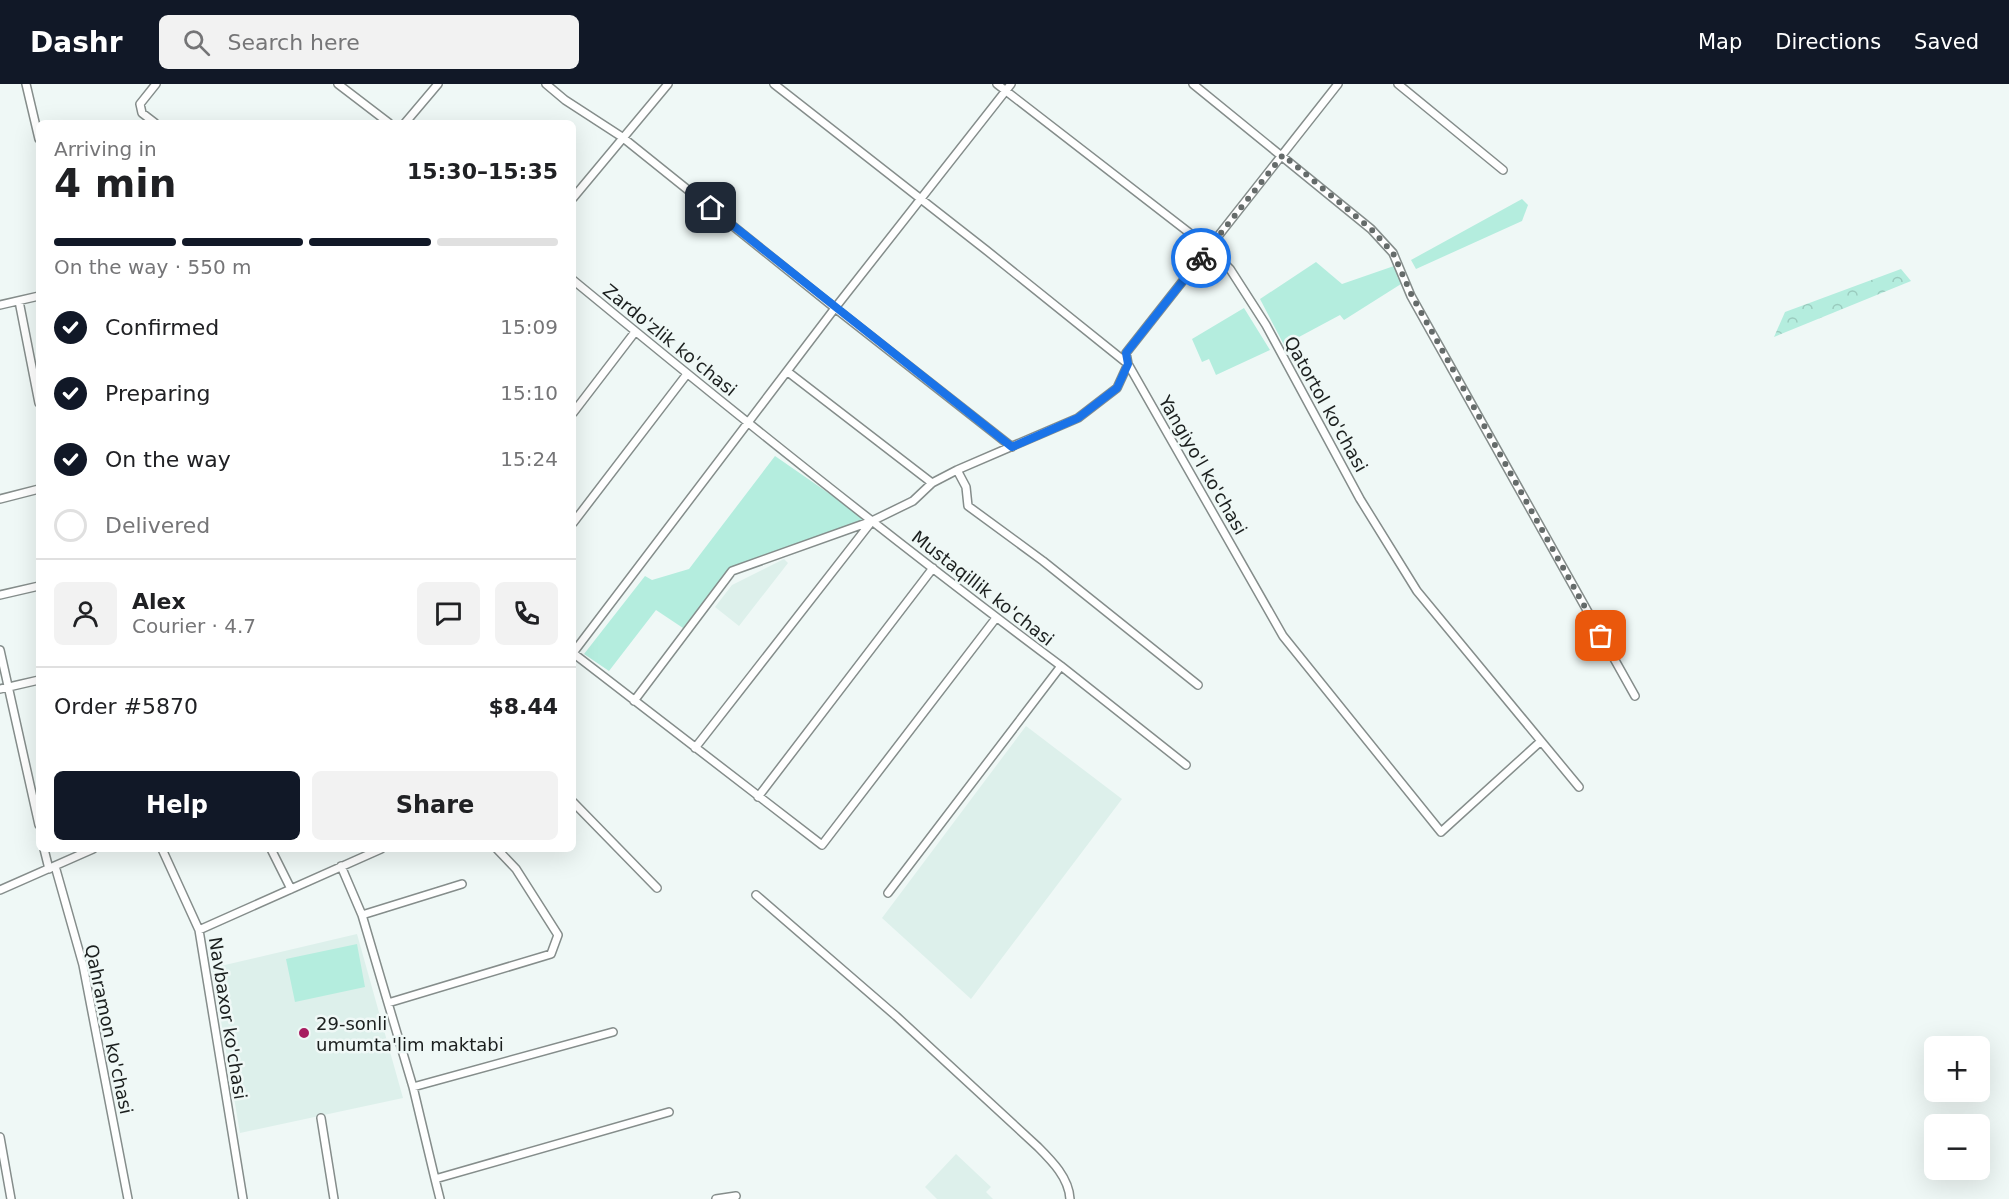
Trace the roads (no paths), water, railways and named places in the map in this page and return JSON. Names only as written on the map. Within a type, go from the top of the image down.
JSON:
[{"type":"street","points":[[27,84],[36,126]]},
{"type":"street","points":[[151,120],[142,113],[140,104],[156,84]]},
{"type":"street","points":[[338,84],[385,120]]},
{"type":"street","points":[[408,120],[438,84]]},
{"type":"street","points":[[546,84],[565,100],[622,137],[1012,447]]},
{"type":"street","points":[[576,194],[668,84]]},
{"type":"street","name":"Yangiyo'l ko'chasi","points":[[774,84],[1128,364],[1283,636],[1440,832],[1541,741]]},
{"type":"street","name":"Qatortol ko'chasi","points":[[998,84],[1008,87],[1209,248],[1230,269],[1266,325],[1360,499],[1417,591],[1579,787]]},
{"type":"street","points":[[1193,84],[1371,229],[1393,253],[1412,296],[1635,696]]},
{"type":"street","points":[[634,701],[732,571],[872,521],[913,501],[932,483],[957,470],[1078,418],[1117,388],[1128,364],[1126,353],[1338,84]]},
{"type":"street","points":[[1398,84],[1503,170]]},
{"type":"street","points":[[576,649],[835,308],[1008,87]]},
{"type":"street","name":"Zardo'zlik ko'chasi","points":[[576,283],[749,424]]},
{"type":"street","points":[[0,305],[36,297]]},
{"type":"street","points":[[19,301],[36,388]]},
{"type":"street","points":[[576,408],[635,332]]},
{"type":"street","points":[[788,372],[932,483]]},
{"type":"street","points":[[576,519],[687,375]]},
{"type":"street","name":"Mustaqillik ko'chasi","points":[[749,424],[1060,666],[888,893]]},
{"type":"street","points":[[957,470],[966,488],[968,506],[1042,561],[1198,685]]},
{"type":"street","points":[[0,499],[36,490]]},
{"type":"street","points":[[695,748],[872,521]]},
{"type":"street","points":[[758,797],[933,568]]},
{"type":"street","points":[[0,595],[36,587]]},
{"type":"street","points":[[576,655],[822,845],[996,618]]},
{"type":"street","points":[[0,650],[4,688],[36,813]]},
{"type":"street","points":[[1060,666],[1186,765]]},
{"type":"street","points":[[4,688],[36,681]]},
{"type":"street","points":[[576,805],[657,888]]},
{"type":"street","name":"Qahramon ko'chasi","points":[[45,852],[83,965],[128,1199]]},
{"type":"street","points":[[0,890],[87,852]]},
{"type":"street","name":"Navbaxor ko'chasi","points":[[163,852],[198,930],[243,1199]]},
{"type":"street","points":[[272,852],[291,889]]},
{"type":"street","points":[[198,930],[341,867],[366,852]]},
{"type":"street","points":[[388,1003],[552,954],[558,935],[516,869],[500,852]]},
{"type":"street","points":[[341,867],[362,915],[413,1087],[440,1199]]},
{"type":"street","points":[[362,915],[462,884]]},
{"type":"street","points":[[756,895],[896,1016],[1038,1147],[1054,1163],[1066,1182],[1070,1199]]},
{"type":"street","points":[[413,1087],[613,1032]]},
{"type":"street","points":[[435,1179],[669,1112]]},
{"type":"street","points":[[321,1118],[334,1199]]},
{"type":"street","points":[[0,1137],[11,1199]]},
{"type":"street","points":[[716,1199],[736,1196]]},
{"type":"place","name":"29-sonli umumta'lim maktabi","points":[[304,1033]]}]
